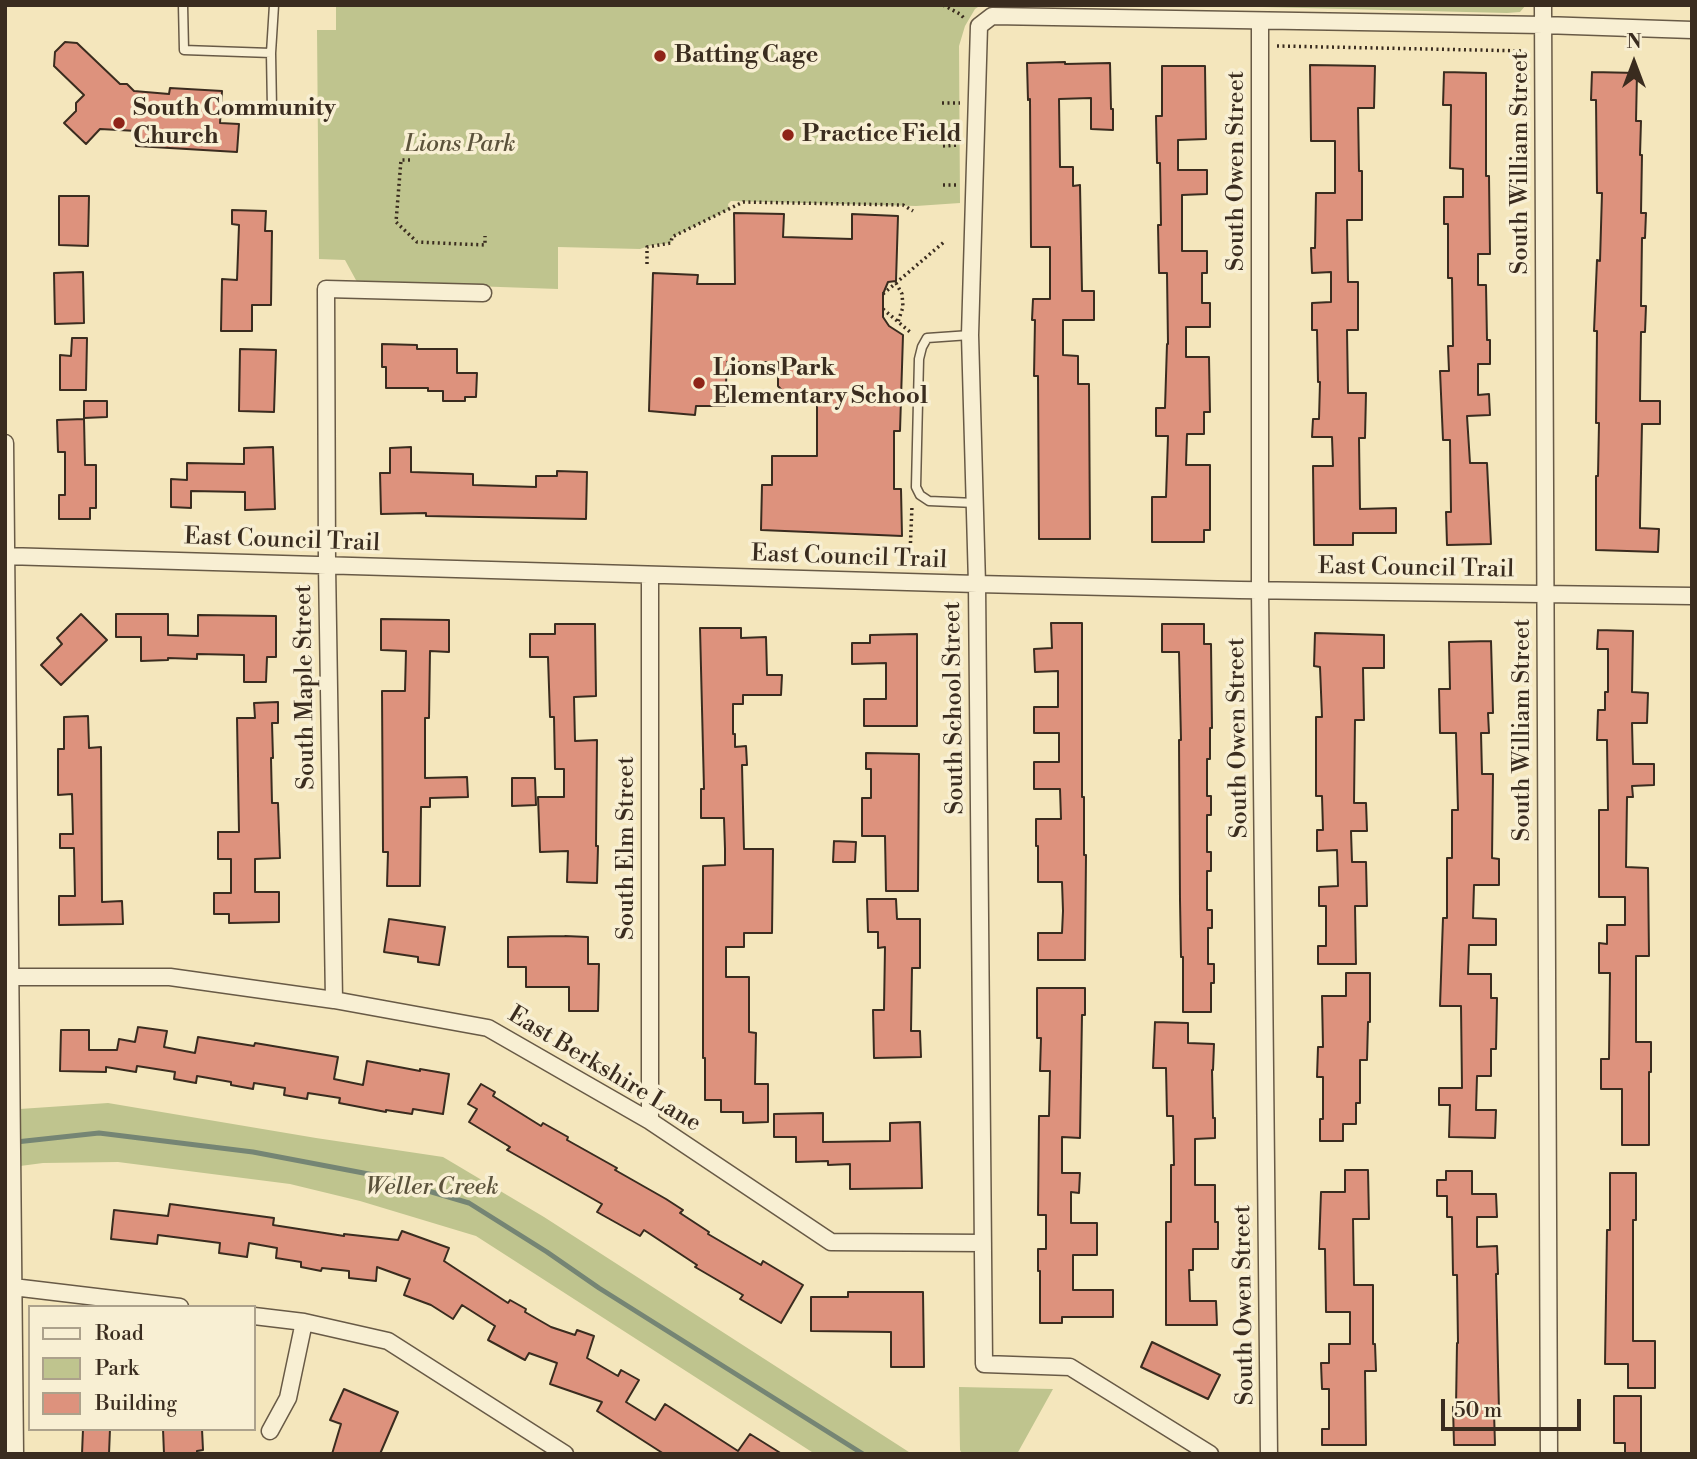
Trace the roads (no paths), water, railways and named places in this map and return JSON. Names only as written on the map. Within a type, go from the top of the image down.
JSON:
[{"type":"street","name":"South William Street","points":[[1543,5],[1549,1454]]},
{"type":"street","name":"South School Street","points":[[1210,1454],[1070,1367],[984,1364],[977,584],[970,335],[979,26],[992,16],[1260,21]]},
{"type":"street","points":[[1260,21],[1692,30]]},
{"type":"street","name":"South Owen Street","points":[[1260,21],[1260,590],[1269,1454]]},
{"type":"street","name":"South Maple Street","points":[[334,1000],[327,565],[326,289],[483,293]]},
{"type":"street","points":[[5,443],[15,1454]]},
{"type":"street","name":"East Council Trail","points":[[6,556],[977,584],[1692,596]]},
{"type":"street","name":"South Elm Street","points":[[650,575],[650,1121]]},
{"type":"street","name":"East Berkshire Lane","points":[[10,977],[170,977],[334,1000],[488,1028],[650,1121],[831,1242],[983,1243]]},
{"type":"street","points":[[13,1287],[163,1305]]},
{"type":"street","points":[[256,1316],[304,1322],[387,1341],[565,1454]]},
{"type":"street","points":[[270,1431],[288,1398],[304,1322]]},
{"type":"lane","points":[[183,5],[184,50],[271,53]]},
{"type":"lane","points":[[272,109],[274,5]]},
{"type":"lane","points":[[970,335],[927,338],[922,347],[919,359],[916,487],[920,495],[929,501],[975,503]]},
{"type":"waterway","name":"Weller Creek","points":[[16,1142],[99,1133],[253,1152],[374,1175],[469,1203],[863,1454]]},
{"type":"place","name":"Batting Cage","points":[[660,56]]},
{"type":"place","name":"South Community Church","points":[[119,123]]},
{"type":"place","name":"Practice Field","points":[[788,135]]},
{"type":"place","name":"Lions Park Elementary School","points":[[699,383]]},
{"type":"park label","name":"Lions Park","points":[[460,145]]}]
